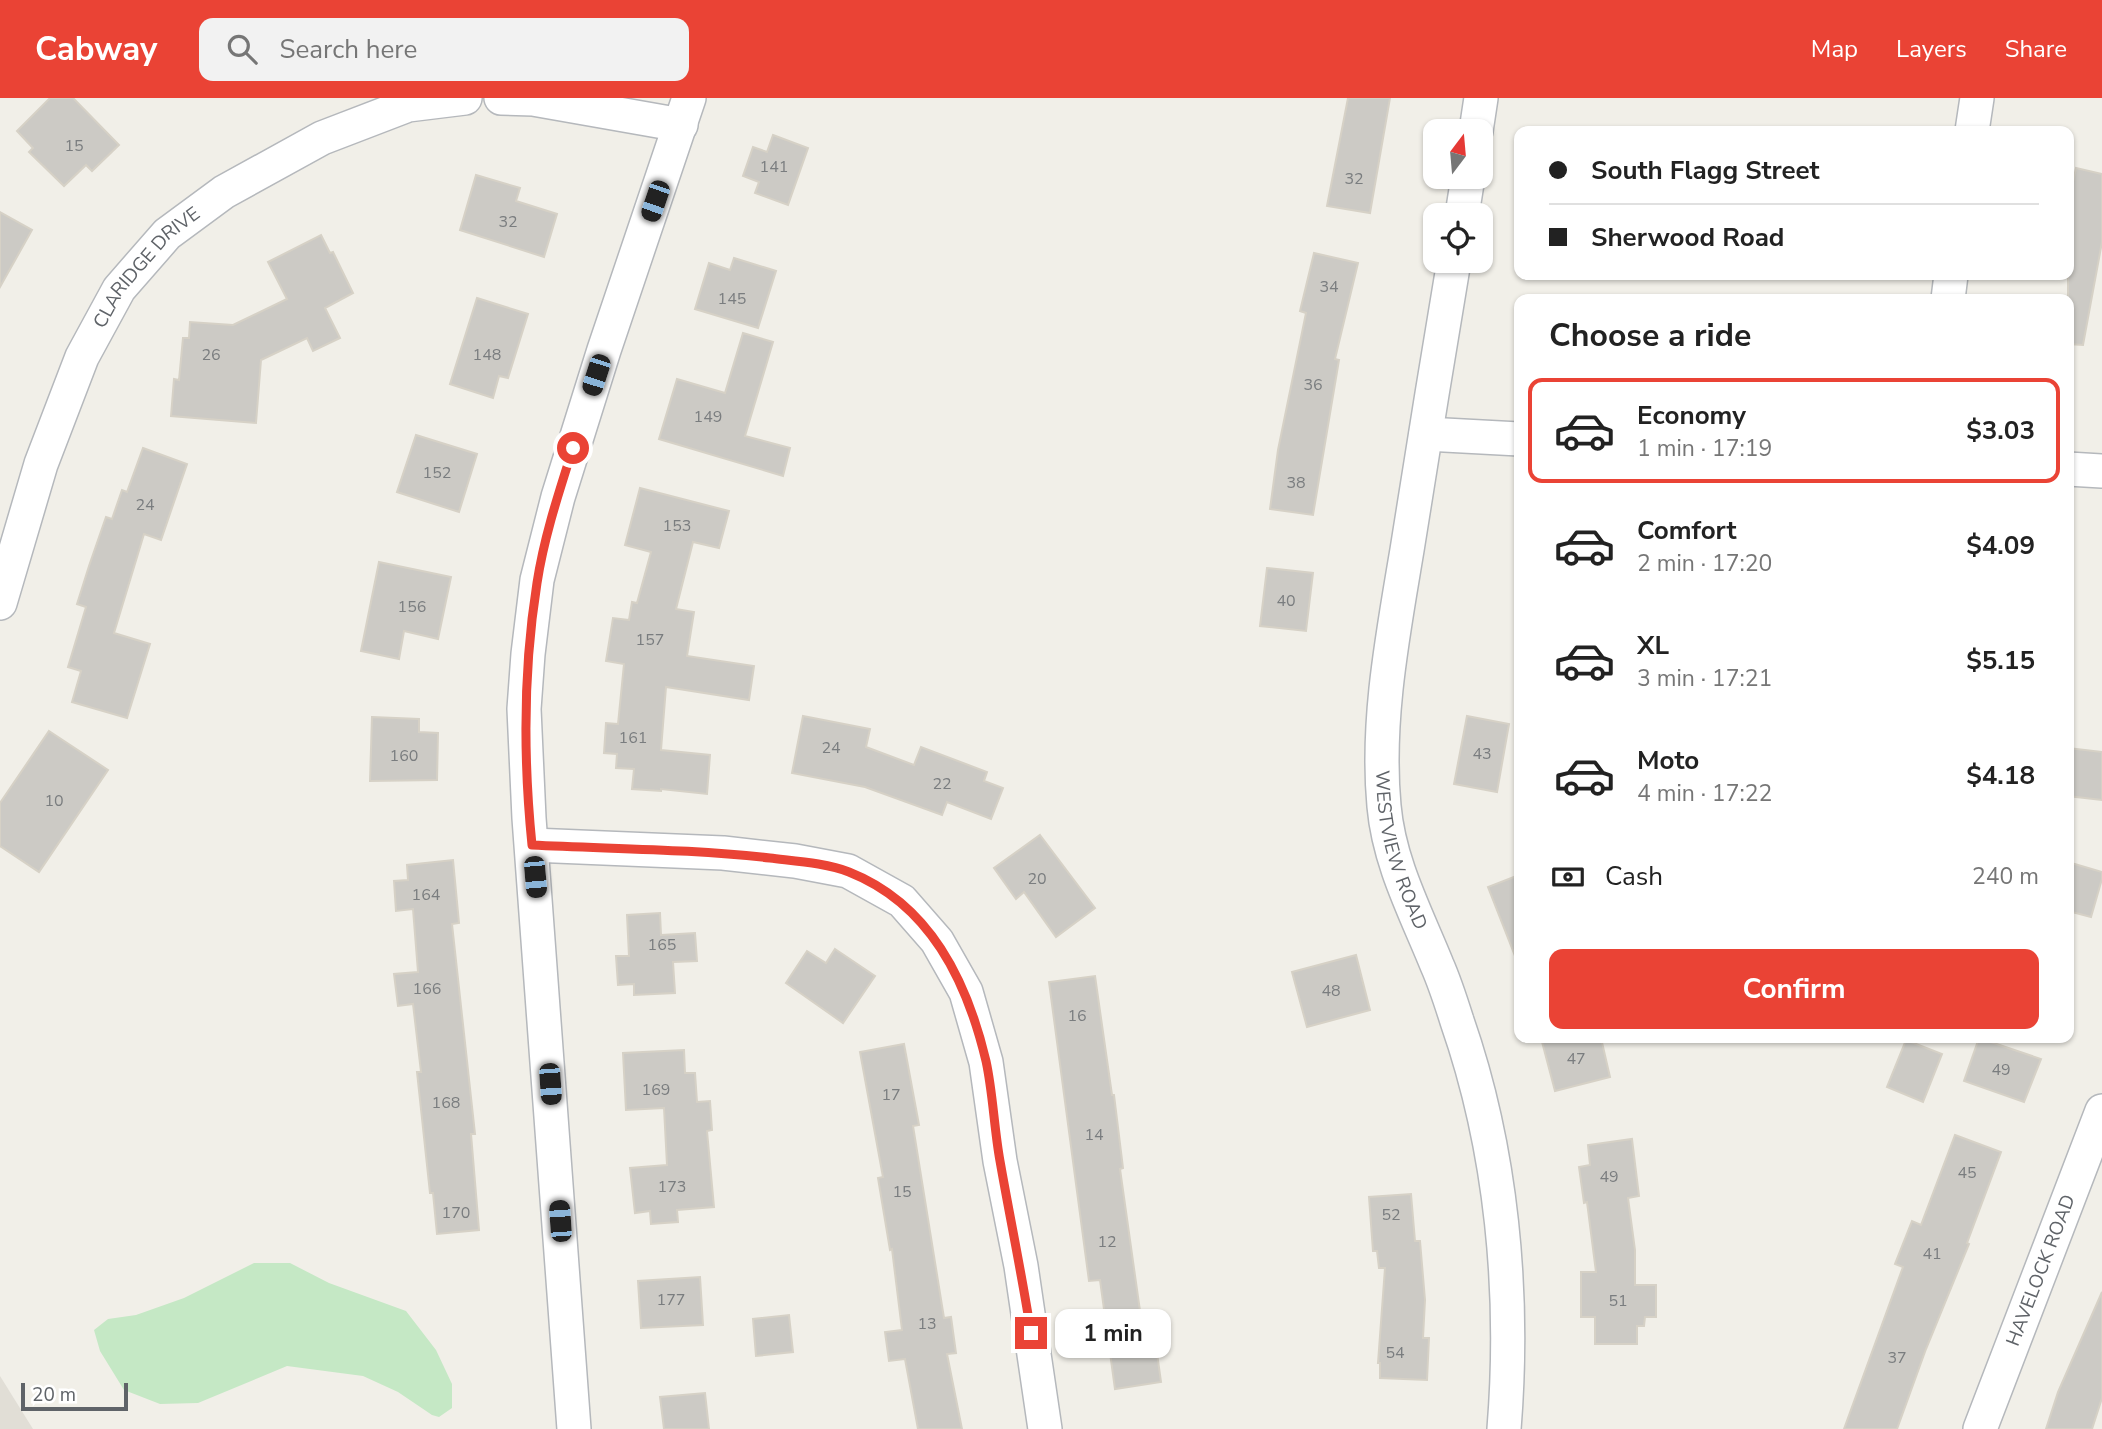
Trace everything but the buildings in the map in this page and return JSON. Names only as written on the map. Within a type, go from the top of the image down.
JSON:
[{"type":"street","name":"CLARIDGE DRIVE","points":[[0,603],[41,464],[82,357],[119,289],[167,234],[224,192],[322,138],[408,105],[465,98]]},
{"type":"street","points":[[501,98],[685,112],[604,350],[558,497],[537,580],[528,654],[524,709],[532,845],[574,1429]]},
{"type":"street","points":[[1478,119],[1481,98]]},
{"type":"street","points":[[1973,126],[1977,98]]},
{"type":"street","name":"WESTVIEW ROAD","points":[[1452,273],[1392,633],[1382,762],[1384,808],[1393,858],[1440,973],[1478,1088],[1498,1200],[1503,1253],[1508,1376],[1504,1429]]},
{"type":"street","points":[[1426,434],[1514,439]]},
{"type":"street","points":[[2074,469],[2102,471]]},
{"type":"street","points":[[532,845],[723,852],[795,861],[848,871],[902,901],[937,941],[966,992],[986,1062],[1000,1161],[1021,1266],[1045,1429]]},
{"type":"street","name":"HAVELOCK ROAD","points":[[1980,1429],[2102,1111]]},
{"type":"shaded area","points":[[0,1376],[33,1429],[0,1429]]},
{"type":"green space","points":[[254,1263],[290,1263],[329,1283],[406,1311],[436,1350],[452,1384],[452,1408],[439,1417],[398,1392],[363,1376],[287,1366],[198,1403],[160,1404],[124,1390],[100,1351],[94,1330],[108,1319],[136,1315],[184,1298]]},
{"type":"route","points":[[573,448],[537,580],[528,654],[524,709],[532,845],[723,852],[795,861],[848,871],[902,901],[937,941],[966,992],[986,1062],[1000,1161],[1031,1333]]}]
